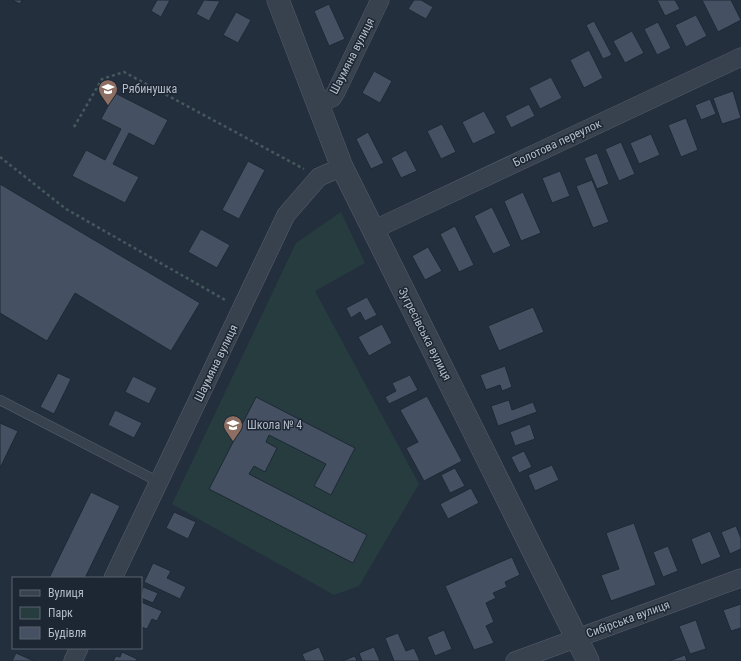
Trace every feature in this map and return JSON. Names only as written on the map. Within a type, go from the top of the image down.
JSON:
[{"type":"street","name":"Зугресівська вулиця","points":[[278,0],[342,167],[588,661]]},
{"type":"street","name":"Шаумяна вулиця","points":[[317,105],[332,98],[336,92],[380,0]]},
{"type":"street","name":"Болотова переулок","points":[[373,230],[741,56]]},
{"type":"street","name":"Шаумяна вулиця","points":[[113,577],[286,215],[319,177],[342,167]]},
{"type":"street","name":"Сибірська вулиця","points":[[515,661],[576,637],[741,578]]},
{"type":"street","points":[[73,661],[79,649]]},
{"type":"lane","points":[[0,400],[159,482]]},
{"type":"path","points":[[74,126],[102,79],[124,72],[319,177]]},
{"type":"path","points":[[0,157],[66,209],[242,309]]},
{"type":"green space","points":[[341,212],[365,263],[315,291],[419,484],[359,586],[334,595],[172,504],[296,243]]},
{"type":"building","points":[[12,0],[22,0],[20,4]]},
{"type":"building","points":[[157,0],[170,0],[161,17],[151,11]]},
{"type":"building","points":[[204,0],[220,1],[209,21],[196,14]]},
{"type":"building","points":[[414,0],[421,0],[433,7],[426,19],[408,9]]},
{"type":"building","points":[[657,0],[675,0],[680,9],[665,16]]},
{"type":"building","points":[[702,0],[731,0],[741,20],[718,32]]},
{"type":"building","points":[[329,4],[345,39],[329,46],[314,11]]},
{"type":"building","points":[[236,12],[251,20],[238,43],[223,35]]},
{"type":"building","points":[[696,15],[707,36],[686,47],[675,25]]},
{"type":"building","points":[[594,21],[612,55],[603,59],[586,25]]},
{"type":"building","points":[[658,22],[671,48],[657,55],[644,29]]},
{"type":"building","points":[[632,31],[644,53],[625,63],[613,41]]},
{"type":"building","points":[[589,50],[603,78],[584,88],[570,60]]},
{"type":"building","points":[[374,71],[392,81],[380,103],[362,93]]},
{"type":"building","points":[[551,77],[562,98],[540,109],[529,88]]},
{"type":"building","points":[[733,91],[741,118],[722,124],[713,98]]},
{"type":"building","points":[[115,93],[168,120],[154,146],[129,133],[113,164],[139,177],[125,203],[72,176],[86,150],[105,160],[121,129],[101,119]]},
{"type":"building","points":[[710,99],[716,114],[701,120],[695,105]]},
{"type":"building","points":[[529,104],[535,116],[511,128],[505,116]]},
{"type":"building","points":[[484,111],[496,133],[473,144],[462,122]]},
{"type":"building","points":[[686,118],[698,150],[681,157],[668,125]]},
{"type":"building","points":[[442,124],[456,152],[441,159],[427,131]]},
{"type":"building","points":[[368,132],[384,163],[371,169],[356,139]]},
{"type":"building","points":[[651,134],[660,155],[639,164],[630,143]]},
{"type":"building","points":[[621,142],[635,174],[619,181],[605,149]]},
{"type":"building","points":[[406,150],[417,171],[401,178],[391,158]]},
{"type":"building","points":[[597,153],[609,184],[597,189],[584,158]]},
{"type":"building","points":[[248,161],[265,170],[239,219],[222,210]]},
{"type":"building","points":[[560,171],[570,196],[552,203],[542,178]]},
{"type":"building","points":[[592,180],[609,222],[593,228],[576,186]]},
{"type":"building","points":[[0,184],[200,303],[171,351],[75,293],[47,341],[0,313]]},
{"type":"building","points":[[523,192],[541,233],[521,241],[504,201]]},
{"type":"building","points":[[492,207],[511,246],[493,254],[474,216]]},
{"type":"building","points":[[455,226],[474,265],[459,272],[440,234]]},
{"type":"building","points":[[201,229],[230,245],[217,268],[188,252]]},
{"type":"building","points":[[428,247],[442,271],[425,280],[412,256]]},
{"type":"building","points":[[367,297],[377,315],[365,321],[360,312],[351,318],[346,308]]},
{"type":"building","points":[[533,307],[544,332],[499,351],[488,326]]},
{"type":"building","points":[[382,324],[392,343],[369,356],[358,337]]},
{"type":"building","points":[[505,366],[512,387],[502,391],[500,385],[486,390],[480,375]]},
{"type":"building","points":[[58,373],[71,379],[54,414],[40,407]]},
{"type":"building","points":[[410,375],[418,390],[389,404],[385,397],[396,391],[392,383]]},
{"type":"building","points":[[133,376],[157,388],[149,404],[125,392]]},
{"type":"building","points":[[427,396],[462,461],[424,481],[406,448],[418,442],[400,410]]},
{"type":"building","points":[[256,397],[355,448],[331,495],[314,486],[326,464],[269,435],[266,442],[277,448],[265,472],[254,466],[249,474],[367,535],[353,563],[209,489]]},
{"type":"building","points":[[509,400],[512,410],[533,402],[537,412],[498,426],[491,406]]},
{"type":"building","points":[[115,410],[142,423],[134,438],[108,425]]},
{"type":"building","points":[[0,423],[18,431],[0,468]]},
{"type":"building","points":[[530,424],[535,439],[515,446],[510,432]]},
{"type":"building","points":[[524,451],[532,467],[519,473],[511,457]]},
{"type":"building","points":[[552,465],[559,480],[535,491],[528,475]]},
{"type":"building","points":[[455,468],[465,486],[450,493],[441,475]]},
{"type":"building","points":[[471,488],[479,503],[448,519],[440,504]]},
{"type":"building","points":[[91,492],[120,506],[85,577],[49,577]]},
{"type":"building","points":[[174,512],[196,522],[188,539],[166,528]]},
{"type":"building","points":[[634,523],[656,585],[611,601],[601,575],[619,569],[606,533]]},
{"type":"building","points":[[736,526],[741,538],[741,549],[730,554],[721,532]]},
{"type":"building","points":[[710,531],[721,557],[701,565],[691,539]]},
{"type":"building","points":[[668,546],[678,571],[663,577],[653,552]]},
{"type":"building","points":[[512,557],[520,575],[505,582],[507,587],[493,593],[496,598],[486,603],[494,622],[486,626],[494,643],[474,650],[445,586]]},
{"type":"building","points":[[153,563],[171,571],[167,578],[186,587],[180,599],[144,582]]},
{"type":"building","points":[[143,587],[158,593],[153,603],[142,598]]},
{"type":"building","points":[[142,602],[162,611],[157,621],[152,619],[147,629],[142,627]]},
{"type":"building","points":[[741,604],[741,628],[731,631],[723,610]]},
{"type":"building","points":[[696,620],[706,649],[690,654],[679,626]]},
{"type":"building","points":[[444,630],[452,649],[435,656],[427,637]]},
{"type":"building","points":[[398,633],[406,651],[414,648],[420,661],[394,661],[385,638]]},
{"type":"building","points":[[319,647],[325,661],[305,661],[302,654]]},
{"type":"building","points":[[374,647],[380,661],[362,661],[359,653]]},
{"type":"building","points":[[122,652],[137,659],[136,661],[113,661],[116,656],[120,657]]},
{"type":"building","points":[[16,653],[34,661],[12,661]]},
{"type":"building","points":[[685,655],[687,661],[669,661]]},
{"type":"building","points":[[355,656],[357,661],[342,661]]},
{"type":"place","name":"Рябинушка","points":[[108,106]]},
{"type":"place","name":"Школа № 4","points":[[233,442]]}]
